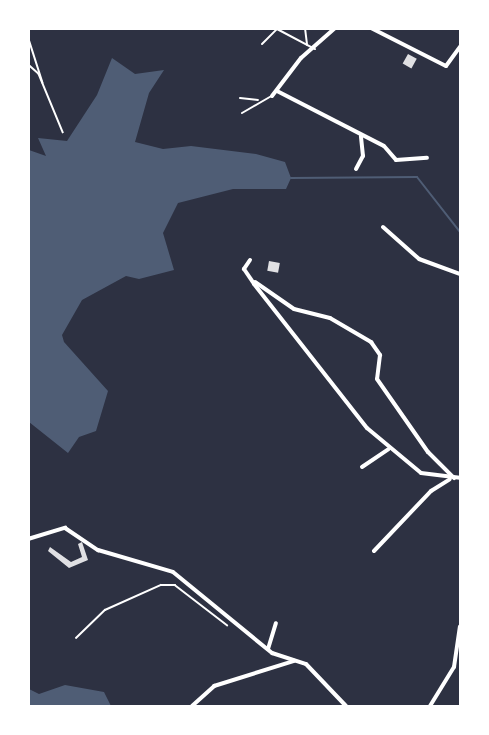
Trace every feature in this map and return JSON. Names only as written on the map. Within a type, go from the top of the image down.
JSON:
[{"type":"street","points":[[272,96],[335,28]]},
{"type":"street","points":[[371,28],[446,66],[460,47]]},
{"type":"street","points":[[277,91],[384,146],[396,160],[427,158]]},
{"type":"street","points":[[356,169],[363,156],[361,136]]},
{"type":"street","points":[[383,226],[419,260],[460,274]]},
{"type":"street","points":[[250,261],[244,269],[251,279],[389,448],[421,473],[453,479]]},
{"type":"street","points":[[251,279],[294,309],[330,318],[371,342],[380,355],[377,379],[428,452],[453,479]]},
{"type":"street","points":[[362,467],[389,448]]},
{"type":"street","points":[[374,551],[431,490],[460,478]]},
{"type":"street","points":[[28,539],[65,528],[98,550],[151,563],[173,572],[268,650],[295,661],[320,677],[346,706]]},
{"type":"street","points":[[268,650],[276,623]]},
{"type":"street","points":[[430,706],[454,667],[460,626]]},
{"type":"street","points":[[192,706],[213,686],[295,661]]},
{"type":"lane","points":[[305,28],[307,45]]},
{"type":"lane","points":[[262,44],[277,29],[315,49]]},
{"type":"lane","points":[[240,98],[258,100],[272,96]]},
{"type":"lane","points":[[242,113],[258,100]]},
{"type":"path","points":[[28,36],[63,132]]},
{"type":"path","points":[[28,64],[44,85]]},
{"type":"path","points":[[76,638],[105,610],[161,585],[175,585],[206,614],[240,627]]},
{"type":"water","points":[[112,58],[135,74],[164,70],[149,93],[135,142],[163,149],[191,146],[256,154],[285,162],[291,178],[286,189],[233,189],[178,203],[163,233],[174,270],[139,279],[126,276],[82,300],[62,335],[64,342],[108,391],[96,431],[79,437],[68,453],[29,422],[29,150],[46,156],[38,138],[67,141],[97,95]]},
{"type":"water","points":[[65,685],[104,692],[111,706],[29,706],[29,689],[39,694]]},
{"type":"building","points":[[408,54],[417,59],[411,68],[403,64]]},
{"type":"building","points":[[269,261],[280,263],[278,273],[267,271]]},
{"type":"building","points":[[82,542],[88,560],[69,568],[48,551],[50,547],[71,562],[82,557],[78,544]]},
{"type":"waterway","points":[[291,178],[417,177],[460,232]]}]
